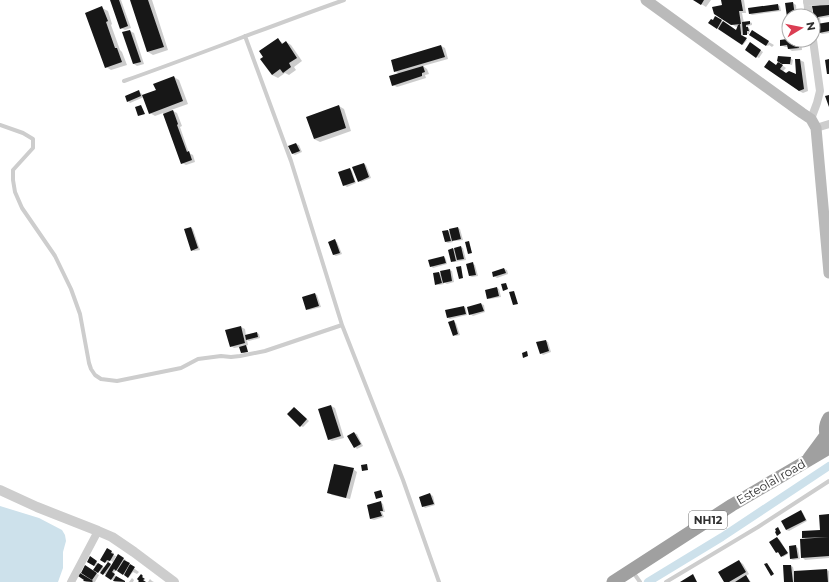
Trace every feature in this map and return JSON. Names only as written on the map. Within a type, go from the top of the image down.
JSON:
[{"type":"highway","points":[[806,462],[827,438],[825,428],[826,422],[829,418]]},
{"type":"highway","name":"Esteolal road","points":[[613,582],[732,505],[829,448]]},
{"type":"main road","points":[[646,0],[802,113],[814,124],[829,273]]},
{"type":"street","points":[[807,1],[829,1]]},
{"type":"street","points":[[814,48],[820,91],[814,124],[829,124]]},
{"type":"street","points":[[0,490],[37,507],[112,537],[174,582]]},
{"type":"street","points":[[71,582],[98,531]]},
{"type":"lane","points":[[124,81],[344,0]]},
{"type":"lane","points":[[245,36],[291,162],[342,325],[403,480],[439,582]]},
{"type":"lane","points":[[0,125],[23,133],[33,140],[34,148],[13,170],[15,192],[22,208],[55,256],[71,289],[80,314],[91,369],[101,379],[117,381],[181,368],[198,359],[220,356],[240,356],[265,351],[342,325]]},
{"type":"lane","points":[[666,582],[829,481]]},
{"type":"lane","points":[[632,570],[640,582]]},
{"type":"water","points":[[0,506],[39,518],[62,530],[66,541],[63,552],[63,568],[58,582],[0,582]]},
{"type":"building","points":[[110,0],[119,0],[128,26],[120,29]]},
{"type":"building","points":[[130,0],[148,0],[164,47],[147,52]]},
{"type":"building","points":[[693,0],[704,0],[701,5]]},
{"type":"building","points":[[721,0],[741,0],[743,11],[739,11],[741,24],[731,25],[714,14],[712,7],[722,5]]},
{"type":"building","points":[[793,2],[794,8],[786,8],[785,3]]},
{"type":"building","points":[[778,4],[779,10],[749,14],[748,8]]},
{"type":"building","points":[[828,4],[829,15],[821,16],[821,8],[812,8],[812,6]]},
{"type":"building","points":[[102,6],[108,21],[106,22],[115,48],[117,48],[122,62],[105,68],[85,13]]},
{"type":"building","points":[[715,16],[722,20],[717,29],[708,23],[711,19],[713,20]]},
{"type":"building","points":[[723,21],[736,30],[740,24],[741,35],[747,38],[742,45],[718,29]]},
{"type":"building","points":[[750,21],[750,24],[746,25],[749,31],[747,31],[747,35],[743,35],[742,22]]},
{"type":"building","points":[[829,22],[829,31],[821,33],[821,23]]},
{"type":"building","points":[[130,30],[141,62],[133,64],[122,32]]},
{"type":"building","points":[[752,30],[769,41],[766,46],[749,35]]},
{"type":"building","points":[[278,38],[282,44],[286,41],[297,58],[289,63],[291,67],[283,73],[280,69],[272,75],[260,59],[263,57],[259,51]]},
{"type":"building","points":[[750,42],[761,50],[756,58],[745,50]]},
{"type":"building","points":[[441,45],[445,57],[394,72],[391,60]]},
{"type":"building","points":[[778,56],[791,57],[790,64],[782,64],[777,61]]},
{"type":"building","points":[[795,59],[800,59],[804,89],[799,91],[764,67],[769,60],[776,65],[778,62],[783,65],[780,69],[786,73],[789,71],[796,74]]},
{"type":"building","points":[[829,59],[829,74],[827,74],[825,60]]},
{"type":"building","points":[[423,66],[425,72],[422,73],[422,76],[392,86],[389,76]]},
{"type":"building","points":[[174,76],[183,101],[149,114],[142,95],[156,90],[153,84]]},
{"type":"building","points":[[139,90],[141,96],[127,102],[125,96]]},
{"type":"building","points":[[829,95],[829,107],[825,96]]},
{"type":"building","points":[[141,105],[145,114],[138,116],[135,107]]},
{"type":"building","points":[[339,105],[346,128],[314,139],[306,117]]},
{"type":"building","points":[[173,110],[187,152],[189,151],[192,160],[181,164],[163,114]]},
{"type":"building","points":[[296,143],[300,151],[292,154],[288,146]]},
{"type":"building","points":[[364,163],[369,177],[358,182],[352,167]]},
{"type":"building","points":[[350,168],[355,182],[343,186],[338,172]]},
{"type":"building","points":[[191,227],[198,248],[191,251],[184,229]]},
{"type":"building","points":[[458,227],[461,239],[452,241],[449,229]]},
{"type":"building","points":[[448,230],[451,241],[445,242],[442,231]]},
{"type":"building","points":[[335,239],[340,253],[333,255],[328,242]]},
{"type":"building","points":[[469,241],[472,253],[468,254],[465,242]]},
{"type":"building","points":[[461,246],[464,259],[457,260],[454,248]]},
{"type":"building","points":[[453,248],[456,261],[451,262],[448,250]]},
{"type":"building","points":[[444,256],[446,263],[430,267],[428,260]]},
{"type":"building","points":[[473,262],[476,275],[469,276],[466,264]]},
{"type":"building","points":[[461,266],[463,278],[459,279],[456,267]]},
{"type":"building","points":[[504,268],[506,273],[493,277],[492,272]]},
{"type":"building","points":[[450,269],[452,281],[443,283],[440,271]]},
{"type":"building","points":[[439,272],[442,283],[435,285],[433,273]]},
{"type":"building","points":[[506,283],[508,289],[503,291],[501,284]]},
{"type":"building","points":[[497,287],[499,296],[487,299],[485,290]]},
{"type":"building","points":[[514,291],[518,304],[513,305],[509,292]]},
{"type":"building","points":[[315,293],[319,306],[306,310],[302,297]]},
{"type":"building","points":[[481,303],[484,311],[469,315],[467,307]]},
{"type":"building","points":[[464,306],[466,314],[447,318],[445,310]]},
{"type":"building","points":[[454,320],[458,334],[453,336],[448,322]]},
{"type":"building","points":[[241,326],[245,343],[230,347],[225,330]]},
{"type":"building","points":[[257,332],[258,337],[246,340],[245,335]]},
{"type":"building","points":[[546,340],[549,351],[540,354],[536,342]]},
{"type":"building","points":[[246,345],[248,352],[241,353],[239,347]]},
{"type":"building","points":[[527,351],[528,356],[523,358],[522,353]]},
{"type":"building","points":[[331,405],[341,436],[328,440],[318,409]]},
{"type":"building","points":[[294,407],[307,419],[300,427],[287,414]]},
{"type":"building","points":[[354,432],[361,444],[354,448],[347,436]]},
{"type":"building","points":[[334,464],[354,468],[346,498],[327,493]]},
{"type":"building","points":[[367,464],[368,470],[362,471],[361,465]]},
{"type":"building","points":[[381,490],[383,497],[376,499],[374,492]]},
{"type":"building","points":[[430,493],[434,504],[422,507],[419,497]]},
{"type":"building","points":[[381,501],[383,511],[380,511],[382,516],[370,519],[367,505]]},
{"type":"building","points":[[801,510],[806,520],[786,530],[781,521]]},
{"type":"building","points":[[829,514],[829,537],[802,538],[802,531],[820,530],[819,515]]},
{"type":"building","points":[[778,527],[781,533],[777,536],[775,529]]},
{"type":"building","points":[[777,537],[788,553],[781,557],[778,552],[776,553],[769,542]]},
{"type":"building","points":[[829,537],[829,556],[801,558],[800,539]]},
{"type":"building","points":[[796,545],[798,558],[790,559],[789,546]]},
{"type":"building","points":[[107,548],[114,554],[110,561],[107,560],[105,563],[100,560]]},
{"type":"building","points":[[118,554],[124,558],[116,571],[114,569],[112,572],[115,574],[111,580],[105,576]]},
{"type":"building","points":[[90,556],[97,561],[94,566],[87,562]]},
{"type":"building","points":[[124,560],[130,563],[123,575],[117,571]]},
{"type":"building","points":[[739,560],[746,572],[729,582],[724,582],[718,572]]},
{"type":"building","points":[[108,562],[111,564],[103,575],[100,573]]},
{"type":"building","points":[[98,563],[103,566],[98,573],[93,570]]},
{"type":"building","points":[[767,563],[774,574],[771,576],[764,564]]},
{"type":"building","points":[[130,564],[135,567],[128,578],[124,575]]},
{"type":"building","points":[[85,565],[97,573],[92,580],[81,573]]},
{"type":"building","points":[[783,565],[791,565],[793,582],[784,582]]},
{"type":"building","points":[[827,569],[828,582],[794,582],[794,571]]},
{"type":"building","points":[[80,573],[93,581],[83,581],[84,580],[78,576]]},
{"type":"building","points":[[141,574],[145,579],[143,580],[146,582],[138,582],[139,581],[137,579]]},
{"type":"building","points":[[693,574],[697,582],[680,582]]},
{"type":"building","points":[[746,575],[750,582],[735,582]]},
{"type":"building","points":[[116,576],[125,581],[125,582],[113,581]]},
{"type":"waterway","points":[[648,582],[722,537],[829,466]]}]
